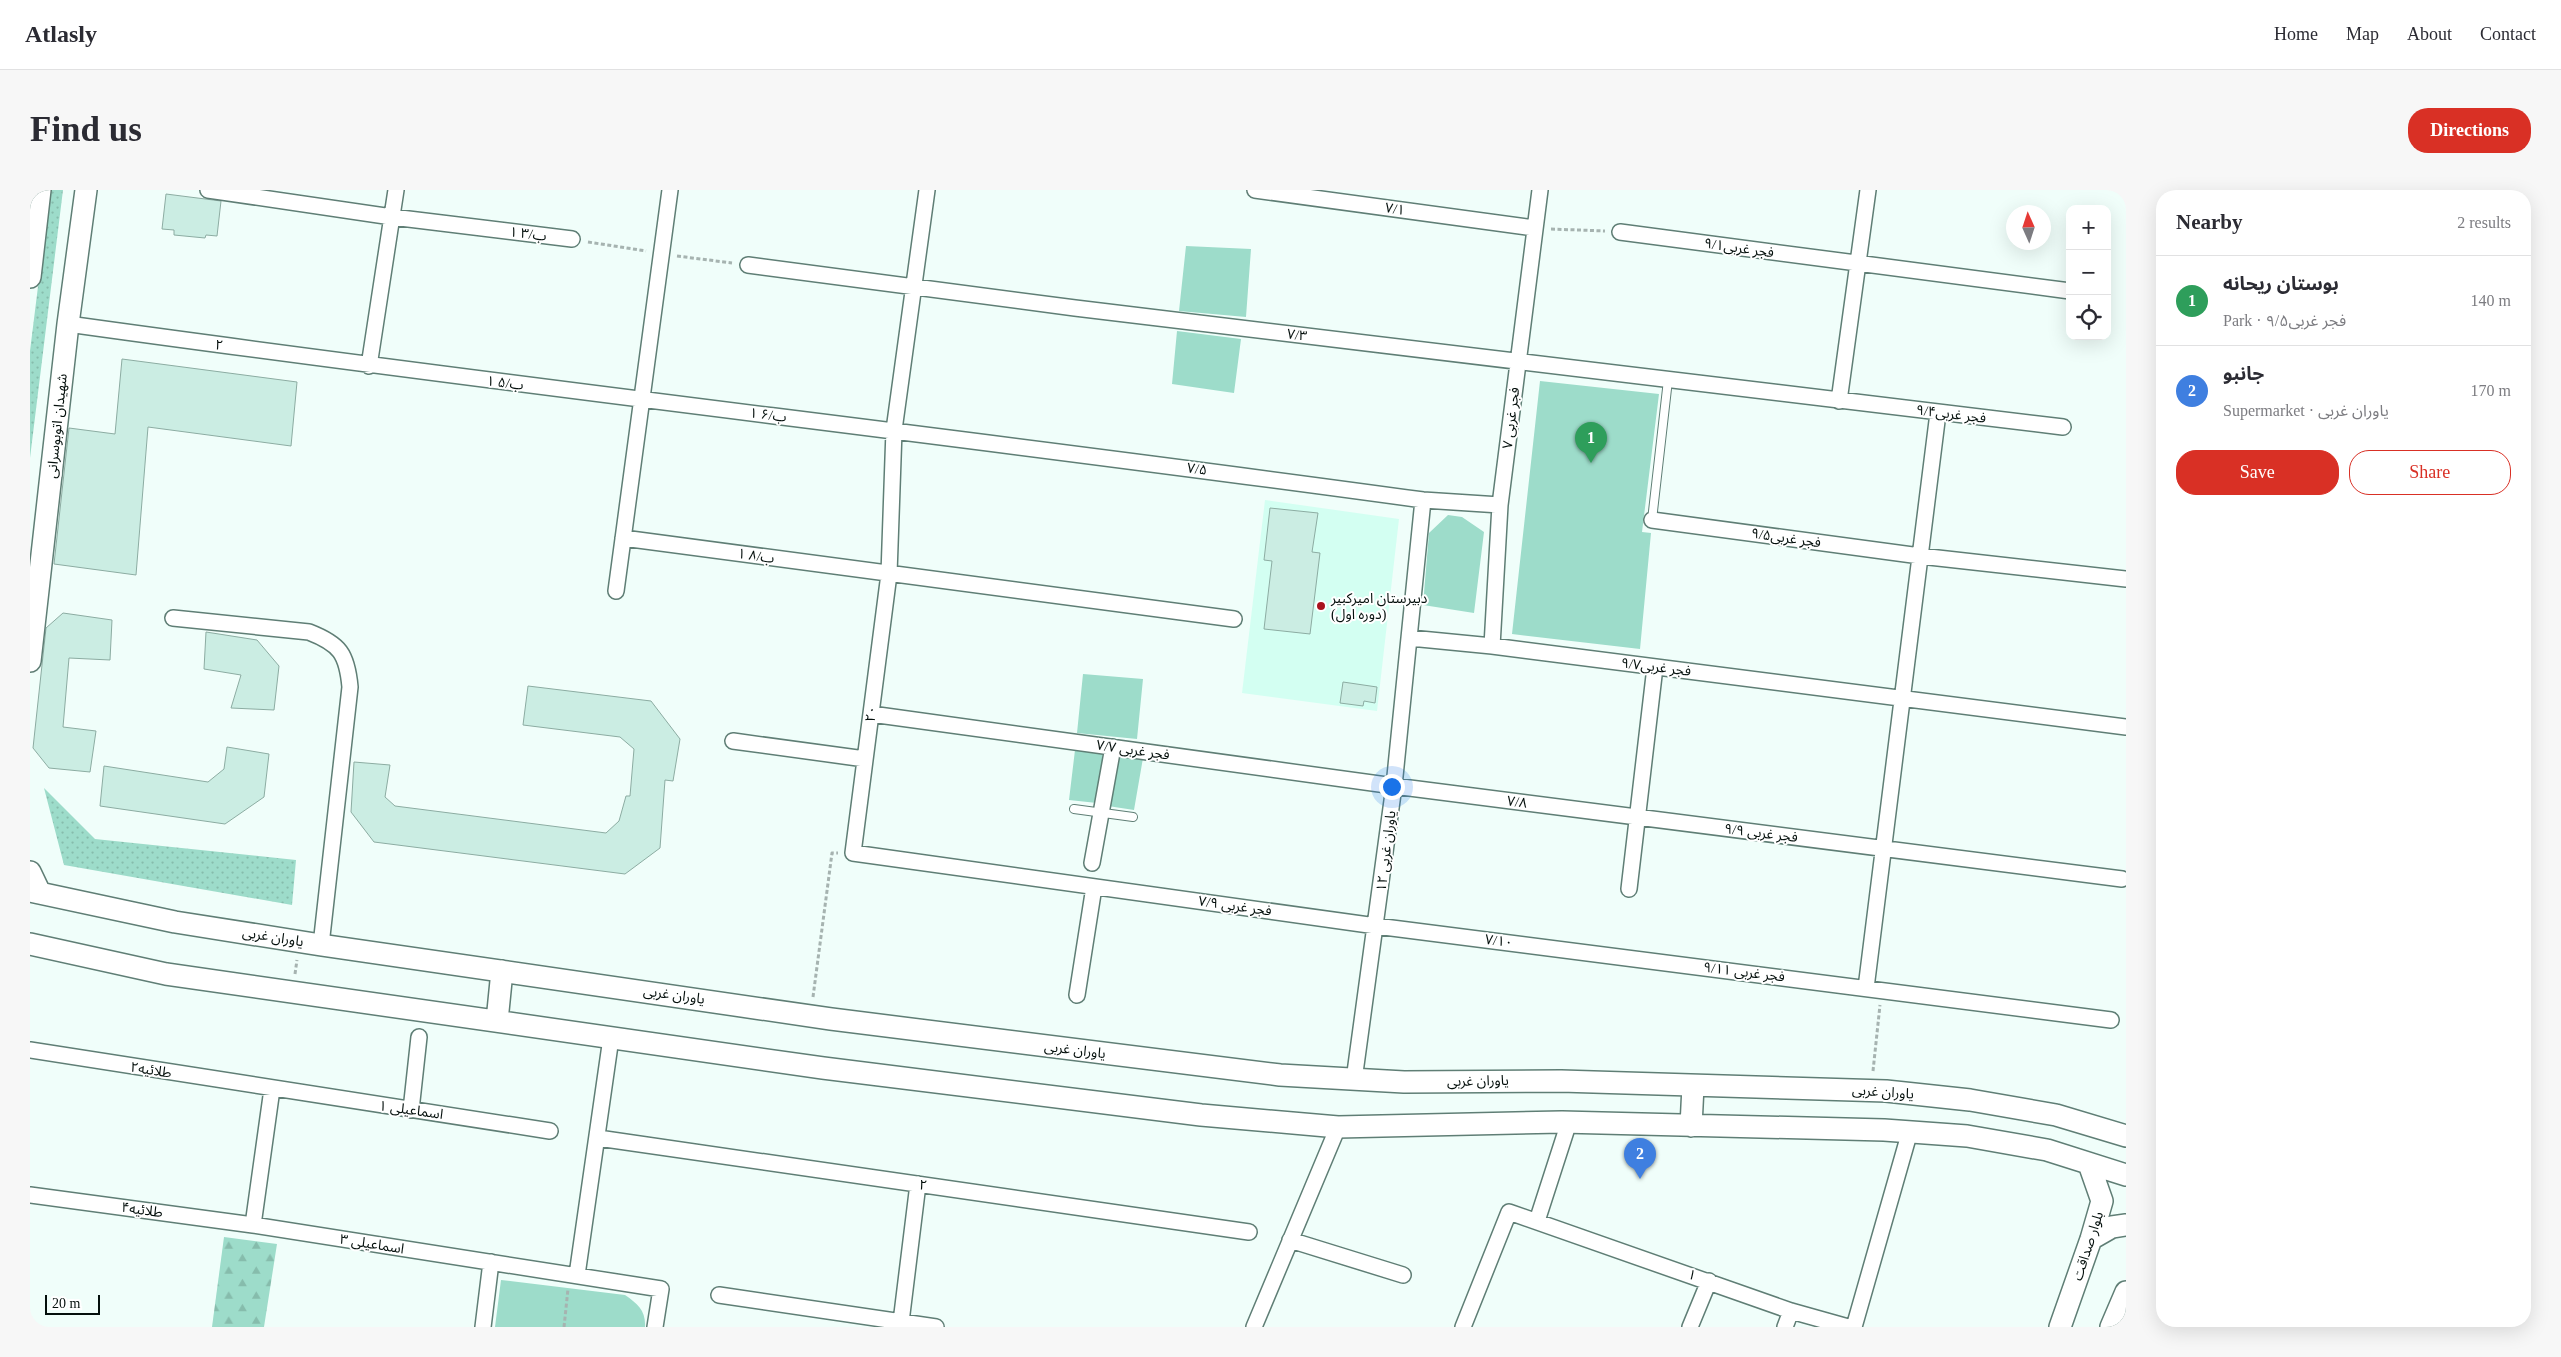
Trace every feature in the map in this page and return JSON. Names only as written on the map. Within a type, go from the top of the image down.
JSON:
[{"type":"main road","points":[[30,277],[40,190]]},
{"type":"main road","name":"شهیدان اتوبوسرانی","points":[[30,661],[68,324],[86,190]]},
{"type":"main road","points":[[30,872],[35,892]]},
{"type":"main road","name":"یاوران غربی","points":[[35,892],[175,922],[311,943],[810,1014],[1270,1074],[1354,1080],[1561,1081],[1871,1091],[1970,1100],[2056,1115],[2123,1131]]},
{"type":"main road","points":[[30,944],[166,974],[823,1068],[1201,1115],[1338,1127],[1569,1122],[1910,1132],[1967,1136],[2047,1150],[2126,1175]]},
{"type":"main road","points":[[496,1021],[502,971]]},
{"type":"main road","points":[[1692,1126],[1693,1086]]},
{"type":"main road","name":"بلوار صداقت","points":[[2060,1327],[2091,1240],[2102,1201],[2089,1164]]},
{"type":"main road","points":[[2091,1240],[2112,1227],[2126,1224]]},
{"type":"main road","points":[[2111,1327],[2126,1292]]},
{"type":"street","name":"۱ ب/۳","points":[[208,190],[392,217],[572,239]]},
{"type":"street","points":[[369,366],[396,190]]},
{"type":"street","points":[[616,591],[663,254],[670,190]]},
{"type":"street","name":"۲۰","points":[[853,853],[889,574],[894,430],[928,190]]},
{"type":"street","name":"۷/۱","points":[[1255,190],[1534,228]]},
{"type":"street","name":"۷ فجر غربی","points":[[1492,646],[1500,505],[1540,190]]},
{"type":"street","points":[[1839,401],[1868,190]]},
{"type":"street","name":"فجر غربی۹/۱","points":[[1620,232],[2066,290]]},
{"type":"street","name":"۷/۳","points":[[748,265],[914,288],[1668,380]]},
{"type":"street","name":"۲","points":[[68,324],[369,366]]},
{"type":"street","name":"۱ ب/۵","points":[[369,366],[642,400]]},
{"type":"street","name":"فجر غربی۹/۴","points":[[1668,380],[2063,427]]},
{"type":"street","name":"۱ ب/۶","points":[[642,400],[894,430]]},
{"type":"street","points":[[1866,988],[1938,413]]},
{"type":"street","name":"۷/۵","points":[[894,430],[1422,500],[1500,505]]},
{"type":"street","name":"۱۲ یاوران غربی","points":[[1354,1080],[1394,786],[1410,638],[1422,500]]},
{"type":"street","name":"فجر غربی۹/۵","points":[[1652,520],[1920,556],[2126,579]]},
{"type":"street","name":"۱ ب/۸","points":[[623,538],[1234,619]]},
{"type":"street","points":[[173,618],[309,632],[327,639],[340,651],[348,664],[350,687],[311,943]]},
{"type":"street","name":"فجر غربی۹/۷","points":[[1410,638],[1492,646],[2126,727]]},
{"type":"street","points":[[1629,889],[1639,817],[1655,667]]},
{"type":"street","name":"۷/۷ فجر غربی","points":[[871,714],[1394,786]]},
{"type":"street","points":[[733,741],[865,759]]},
{"type":"street","points":[[1092,863],[1113,747]]},
{"type":"street","name":"۷/۸","points":[[1394,786],[1639,817]]},
{"type":"street","name":"۹/۹ فجر غربی","points":[[1639,817],[2122,879]]},
{"type":"street","name":"۷/۹ فجر غربی","points":[[853,853],[1376,926]]},
{"type":"street","points":[[1077,995],[1094,887]]},
{"type":"street","name":"۷/۱۰","points":[[1376,926],[1621,957]]},
{"type":"street","name":"۹/۱۱ فجر غربی","points":[[1621,957],[2112,1020]]},
{"type":"street","points":[[411,1110],[420,1037]]},
{"type":"street","points":[[574,1274],[598,1138],[611,1038]]},
{"type":"street","name":"طلائیه۲","points":[[30,1050],[272,1089]]},
{"type":"street","points":[[253,1225],[272,1089]]},
{"type":"street","name":"اسماعیلی ۱","points":[[272,1089],[550,1131]]},
{"type":"street","points":[[1537,1221],[1569,1122]]},
{"type":"street","points":[[1254,1327],[1338,1127]]},
{"type":"street","points":[[1854,1327],[1910,1132]]},
{"type":"street","name":"۲","points":[[598,1138],[1248,1232]]},
{"type":"street","points":[[901,1322],[918,1184]]},
{"type":"street","name":"طلائیه۴","points":[[30,1195],[253,1225]]},
{"type":"street","name":"۱","points":[[1463,1327],[1509,1212],[1792,1311],[1848,1327]]},
{"type":"street","name":"اسماعیلی ۳","points":[[253,1225],[661,1289],[655,1327]]},
{"type":"street","points":[[1290,1240],[1403,1275]]},
{"type":"street","points":[[483,1327],[491,1262]]},
{"type":"street","points":[[1690,1327],[1709,1281]]},
{"type":"street","points":[[719,1295],[936,1327]]},
{"type":"street","points":[[1785,1327],[1792,1311]]},
{"type":"lane","points":[[1652,520],[1668,380]]},
{"type":"lane","points":[[1074,809],[1133,816]]},
{"type":"path","points":[[1534,228],[1620,232]]},
{"type":"path","points":[[572,239],[663,254],[748,265]]},
{"type":"path","points":[[810,1014],[832,853],[853,853]]},
{"type":"path","points":[[293,992],[311,943]]},
{"type":"path","points":[[1871,1091],[1882,990]]},
{"type":"path","points":[[564,1327],[574,1274]]},
{"type":"shaded area","name":"دبیرستان امیرکبیر (دوره اول)","points":[[1265,500],[1399,519],[1377,711],[1242,693]]},
{"type":"green space","points":[[50,190],[63,190],[30,458],[30,351]]},
{"type":"green space","points":[[1186,246],[1251,249],[1246,317],[1179,311]]},
{"type":"green space","points":[[1177,331],[1241,339],[1234,393],[1172,384]]},
{"type":"green space","points":[[1540,381],[1659,394],[1642,532],[1651,533],[1640,649],[1512,634]]},
{"type":"green space","points":[[1448,515],[1462,517],[1484,532],[1474,613],[1423,605],[1429,533]]},
{"type":"green space","points":[[1083,674],[1143,679],[1137,739],[1077,733]]},
{"type":"green space","points":[[1075,750],[1103,753],[1097,803],[1069,800]]},
{"type":"green space","points":[[1117,754],[1143,758],[1134,810],[1108,806]]},
{"type":"green space","points":[[44,788],[95,839],[296,860],[292,905],[64,865]]},
{"type":"green space","points":[[224,1237],[277,1244],[264,1327],[212,1327]]},
{"type":"green space","points":[[501,1280],[625,1295],[643,1312],[645,1327],[495,1327]]},
{"type":"building","points":[[166,194],[221,201],[217,236],[206,235],[205,238],[174,235],[174,230],[162,229]]},
{"type":"building","points":[[122,359],[297,382],[291,446],[148,427],[136,575],[54,564],[69,428],[115,434]]},
{"type":"building","points":[[1270,508],[1318,513],[1312,552],[1320,553],[1310,634],[1264,629],[1272,561],[1264,560]]},
{"type":"building","points":[[63,613],[112,620],[110,660],[69,658],[63,727],[96,731],[90,772],[49,768],[33,748],[46,628]]},
{"type":"building","points":[[206,632],[257,640],[279,666],[274,710],[231,708],[241,675],[204,669]]},
{"type":"building","points":[[1343,682],[1377,687],[1375,703],[1364,701],[1363,706],[1340,703]]},
{"type":"building","points":[[528,686],[651,701],[680,739],[673,781],[665,780],[660,848],[625,874],[374,842],[351,812],[354,762],[390,765],[385,797],[395,806],[606,833],[619,821],[626,796],[630,796],[634,749],[620,737],[523,725]]},
{"type":"building","points":[[227,747],[269,754],[264,797],[225,824],[100,806],[104,766],[208,782],[224,769]]},
{"type":"place","name":"بوستان ریحانه","points":[[1591,463]]},
{"type":"place","name":"دبیرستان امیرکبیر (دوره اول)","points":[[1321,606]]},
{"type":"place","name":"جانبو","points":[[1640,1179]]}]
